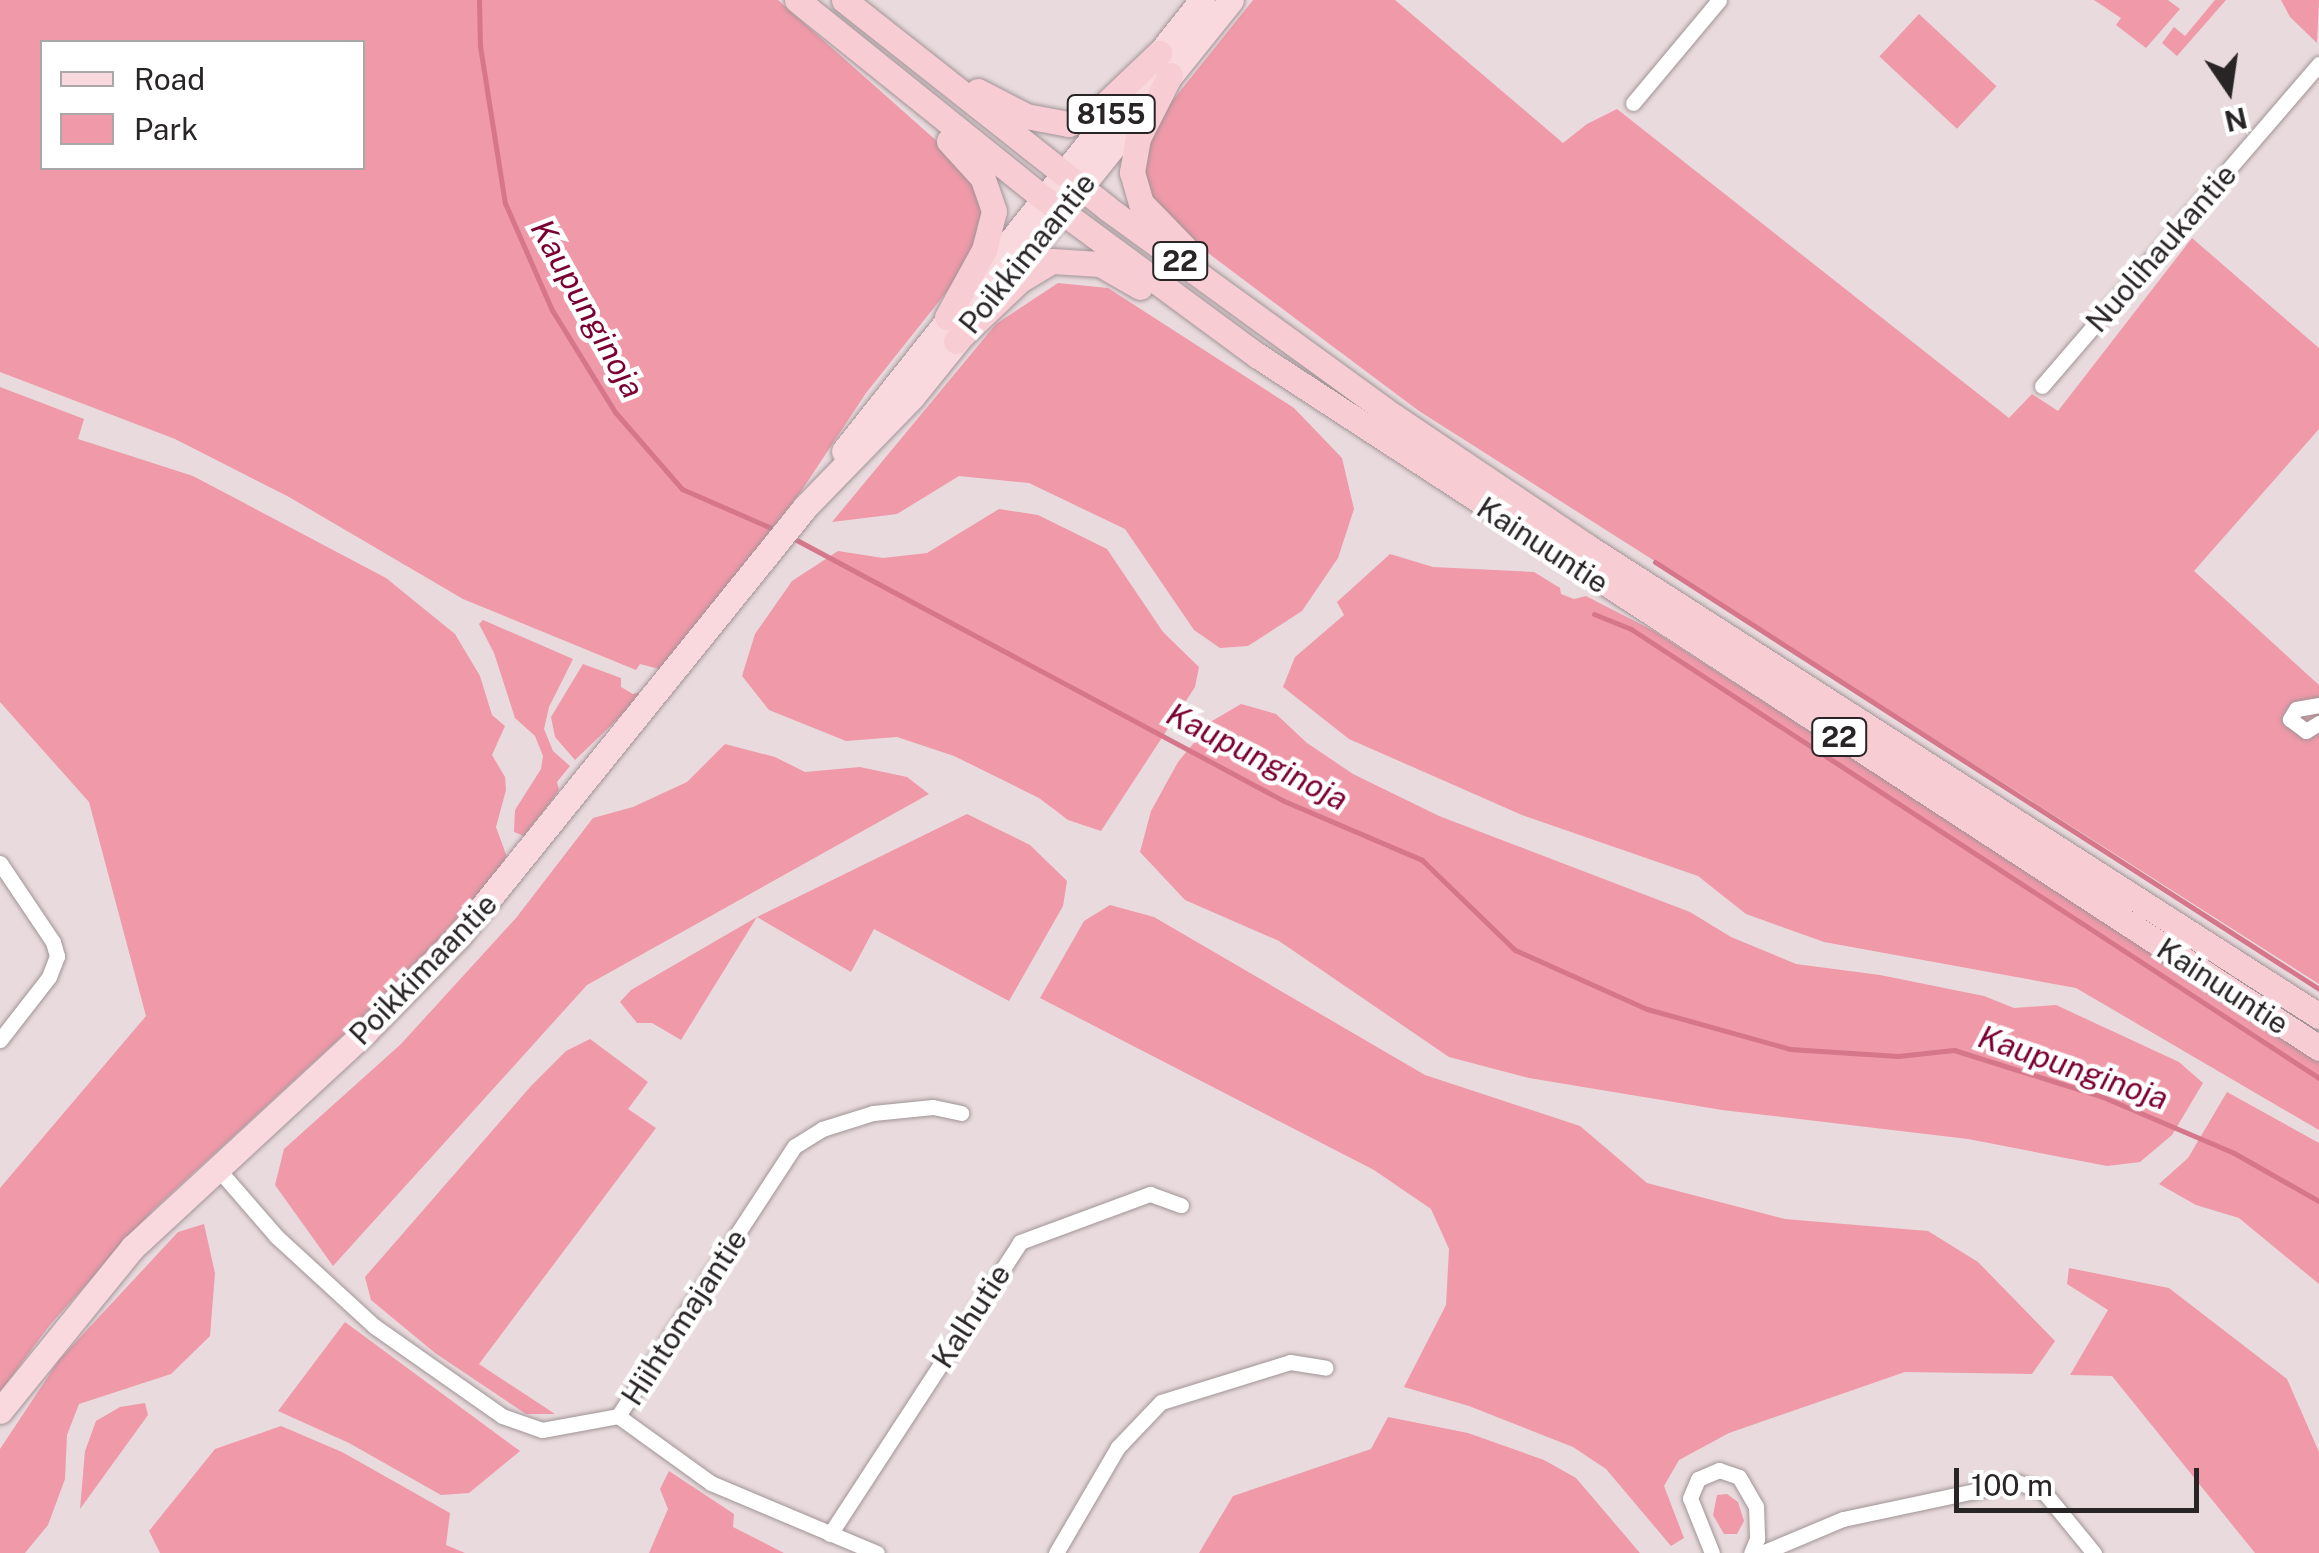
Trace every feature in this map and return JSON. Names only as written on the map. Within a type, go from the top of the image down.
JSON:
[{"type":"highway","name":"Kainuuntie","points":[[798,0],[1052,204],[1222,330],[1420,465],[2319,1048]]},
{"type":"highway","name":"Kainuuntie","points":[[844,0],[1070,180],[1281,334],[1586,546],[2319,1016]]},
{"type":"highway","points":[[883,32],[1000,104],[1048,124],[1082,120],[1165,64]]},
{"type":"highway","points":[[860,53],[970,162],[990,192],[992,228],[952,329]]},
{"type":"highway","points":[[1165,64],[1133,153],[1134,188],[1152,218],[1281,334]]},
{"type":"highway","points":[[952,329],[1036,268],[1068,259],[1100,264],[1222,330]]},
{"type":"main road","name":"Poikkimaantie","points":[[1165,64],[1202,0]]},
{"type":"main road","name":"Poikkimaantie","points":[[0,1411],[133,1246],[365,1032],[458,937],[810,501],[875,407],[952,329],[1165,64],[1231,0]]},
{"type":"street","points":[[1632,103],[1719,0]]},
{"type":"street","name":"Nuolihaukantie","points":[[2042,386],[2319,64]]},
{"type":"street","points":[[2319,704],[2296,709],[2290,719],[2306,730],[2319,723]]},
{"type":"street","points":[[0,863],[54,942],[57,956],[49,977],[0,1040]]},
{"type":"street","name":"Hiihtomajantie","points":[[218,1168],[276,1236],[374,1326],[502,1416],[542,1430],[618,1416],[794,1146],[822,1129],[873,1113],[933,1107],[961,1113]]},
{"type":"street","name":"Kalhutie","points":[[830,1534],[1020,1242],[1141,1196],[1181,1205]]},
{"type":"street","points":[[1056,1553],[1118,1447],[1161,1402],[1290,1362],[1326,1368]]},
{"type":"street","points":[[618,1416],[711,1483],[877,1553]]},
{"type":"street","points":[[1712,1553],[1690,1498],[1698,1479],[1719,1470],[1739,1478],[1756,1506],[1758,1539],[1751,1553]]},
{"type":"street","points":[[1762,1553],[1842,1518],[2018,1482],[2044,1492],[2094,1553]]},
{"type":"green space","points":[[0,0],[778,0],[948,151],[967,173],[981,200],[984,228],[956,280],[866,393],[800,493],[663,670],[640,664],[636,670],[463,599],[289,497],[175,439],[0,372]]},
{"type":"green space","points":[[1253,0],[1395,0],[1563,143],[1587,124],[1617,109],[2009,418],[2032,394],[2058,411],[2192,238],[2319,348],[2319,429],[2194,571],[2319,685],[2319,984],[1419,411],[1164,220],[1148,201],[1141,168],[1157,120]]},
{"type":"green space","points":[[2094,0],[2168,0],[2180,9],[2146,48],[2116,25],[2121,18]]},
{"type":"green space","points":[[2215,0],[2226,0],[2177,56],[2162,43],[2174,27],[2185,36]]},
{"type":"green space","points":[[2281,0],[2319,0],[2317,43],[2290,17]]},
{"type":"green space","points":[[1919,14],[1997,86],[1957,129],[1879,56]]},
{"type":"green space","points":[[1058,283],[1108,288],[1294,408],[1342,458],[1354,509],[1338,558],[1302,611],[1248,646],[1220,648],[1194,630],[1125,529],[1029,483],[959,476],[897,514],[832,522],[996,324]]},
{"type":"green space","points":[[0,387],[84,419],[78,439],[193,476],[386,578],[455,634],[480,676],[492,715],[505,726],[492,755],[505,777],[506,790],[496,827],[507,857],[505,865],[406,977],[153,1210],[49,1326],[0,1392],[0,1188],[146,1016],[89,802],[0,702]]},
{"type":"green space","points":[[999,509],[1038,515],[1107,549],[1163,632],[1199,667],[1195,687],[1101,831],[1068,820],[1039,798],[954,756],[897,737],[846,741],[769,710],[742,676],[755,634],[792,581],[838,551],[883,558],[927,553]]},
{"type":"green space","points":[[1390,554],[1433,567],[1534,572],[1560,588],[1561,594],[1574,599],[1586,596],[1654,631],[2319,1059],[2319,1130],[2076,988],[1824,942],[1746,914],[1698,876],[1522,815],[1349,739],[1283,687],[1295,657],[1344,615],[1337,602]]},
{"type":"green space","points":[[483,620],[573,659],[549,707],[544,729],[553,751],[570,766],[557,782],[559,790],[524,836],[514,832],[515,810],[541,769],[543,756],[535,736],[515,718],[494,653],[479,624]]},
{"type":"green space","points":[[583,664],[621,678],[621,687],[633,694],[648,690],[575,760],[555,737],[551,717]]},
{"type":"green space","points":[[1241,704],[1276,714],[1307,743],[1353,774],[1439,816],[1690,912],[1731,937],[1796,964],[1880,975],[1984,996],[2014,1008],[2056,1005],[2179,1062],[2203,1083],[2172,1135],[2140,1162],[2107,1166],[1968,1139],[1722,1110],[1529,1078],[1449,1057],[1279,941],[1185,900],[1140,852],[1151,811],[1178,762],[1212,721]]},
{"type":"green space","points":[[725,744],[775,757],[805,772],[860,767],[907,777],[929,794],[587,985],[333,1266],[275,1185],[284,1149],[401,1044],[516,918],[593,818],[633,807],[687,782]]},
{"type":"green space","points":[[967,814],[1030,845],[1067,881],[1063,906],[1009,1001],[874,929],[851,972],[757,917]]},
{"type":"green space","points":[[1110,905],[1154,917],[1425,1075],[1580,1126],[1647,1183],[1785,1219],[1928,1231],[1978,1262],[2055,1341],[2032,1374],[1905,1372],[1729,1433],[1679,1460],[1664,1486],[1684,1538],[1671,1546],[1606,1469],[1573,1447],[1469,1406],[1404,1387],[1446,1305],[1449,1249],[1431,1209],[1374,1170],[1040,998],[1084,921]]},
{"type":"green space","points":[[757,917],[681,1040],[652,1023],[637,1023],[620,1002],[631,990]]},
{"type":"green space","points":[[590,1039],[648,1082],[628,1109],[656,1128],[479,1364],[555,1414],[526,1414],[435,1353],[371,1300],[365,1277],[531,1086],[566,1051]]},
{"type":"green space","points":[[2227,1092],[2319,1143],[2319,1284],[2239,1218],[2196,1205],[2159,1184],[2188,1158]]},
{"type":"green space","points":[[204,1224],[215,1273],[210,1336],[171,1374],[79,1404],[67,1435],[65,1479],[48,1525],[25,1553],[0,1553],[0,1449],[59,1360],[178,1232]]},
{"type":"green space","points":[[2069,1268],[2169,1288],[2287,1379],[2319,1452],[2319,1553],[2255,1553],[2112,1376],[2070,1375],[2108,1310],[2067,1284]]},
{"type":"green space","points":[[345,1322],[520,1451],[469,1493],[441,1495],[349,1443],[278,1411]]},
{"type":"green space","points":[[145,1403],[148,1415],[80,1509],[85,1451],[96,1421],[120,1407]]},
{"type":"green space","points":[[1388,1417],[1468,1433],[1544,1460],[1576,1478],[1640,1553],[1199,1553],[1233,1496],[1371,1449]]},
{"type":"green space","points":[[281,1426],[342,1452],[450,1513],[446,1545],[465,1553],[160,1553],[149,1531],[215,1449]]},
{"type":"green space","points":[[669,1471],[734,1514],[733,1527],[784,1553],[649,1553],[668,1509],[660,1489]]},
{"type":"green space","points":[[1727,1494],[1738,1502],[1744,1521],[1737,1534],[1724,1534],[1713,1515],[1717,1495]]},
{"type":"waterway","name":"Kaupunginoja","points":[[479,0],[480,46],[505,203],[552,310],[615,412],[682,489],[776,530]]},
{"type":"waterway","name":"Kaupunginoja","points":[[791,537],[1284,801],[1422,860],[1515,950],[1647,1009],[1790,1049],[1898,1056],[1954,1050],[2103,1097],[2234,1153],[2319,1201]]},
{"type":"waterway","points":[[1655,562],[2319,989]]},
{"type":"waterway","points":[[1594,614],[1631,629],[2319,1078]]}]
